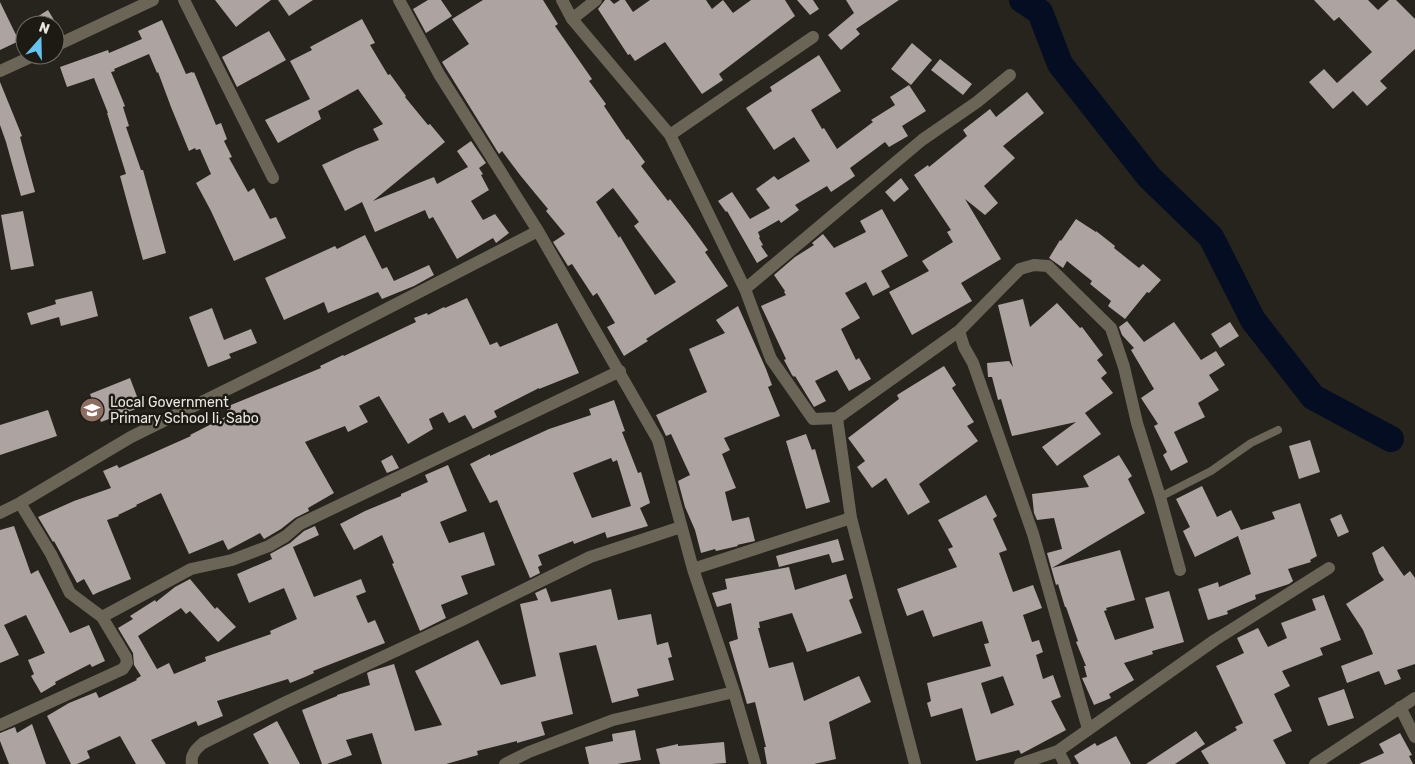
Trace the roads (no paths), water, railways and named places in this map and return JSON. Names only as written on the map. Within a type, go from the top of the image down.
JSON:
[{"type":"street","points":[[65,41],[153,0]]},
{"type":"street","points":[[184,0],[273,178]]},
{"type":"street","points":[[399,0],[439,74],[538,231],[658,440],[693,569],[734,692],[754,764]]},
{"type":"street","points":[[562,0],[572,19],[670,135],[745,289],[771,359],[813,420],[837,418],[959,331],[1020,269],[1034,264],[1048,266],[1111,328],[1124,367],[1137,423],[1180,570]]},
{"type":"street","points":[[572,19],[596,0]]},
{"type":"street","points":[[670,135],[813,36]]},
{"type":"street","points":[[0,71],[15,64]]},
{"type":"street","points":[[745,289],[922,140],[977,102],[1010,75]]},
{"type":"street","points":[[0,513],[131,437],[295,356],[538,231]]},
{"type":"street","points":[[959,331],[964,347],[973,363],[1033,534],[1088,729]]},
{"type":"street","points":[[102,617],[191,568],[232,560],[269,546],[286,536],[300,524],[620,371]]},
{"type":"street","points":[[837,418],[851,518],[915,764]]},
{"type":"street","points":[[0,726],[123,669],[127,662],[126,657],[102,617],[70,593],[51,554],[20,503]]},
{"type":"street","points":[[693,569],[851,518]]},
{"type":"street","points":[[192,764],[191,758],[196,748],[203,743],[284,703],[462,620],[590,557],[681,527]]},
{"type":"street","points":[[1020,764],[1058,751],[1215,640],[1329,568]]},
{"type":"street","points":[[505,764],[529,752],[613,720],[734,692]]},
{"type":"street","points":[[1315,764],[1415,698]]},
{"type":"street","points":[[1400,707],[1415,737]]},
{"type":"street","points":[[1058,751],[1065,764]]},
{"type":"lane","points":[[1160,497],[1211,471],[1251,443],[1278,430]]},
{"type":"waterway","points":[[1022,0],[1040,12],[1060,64],[1149,177],[1211,237],[1253,320],[1313,397],[1391,439]]},
{"type":"place","name":"Local Government Primary School Ii, Sabo","points":[[92,410]]}]
